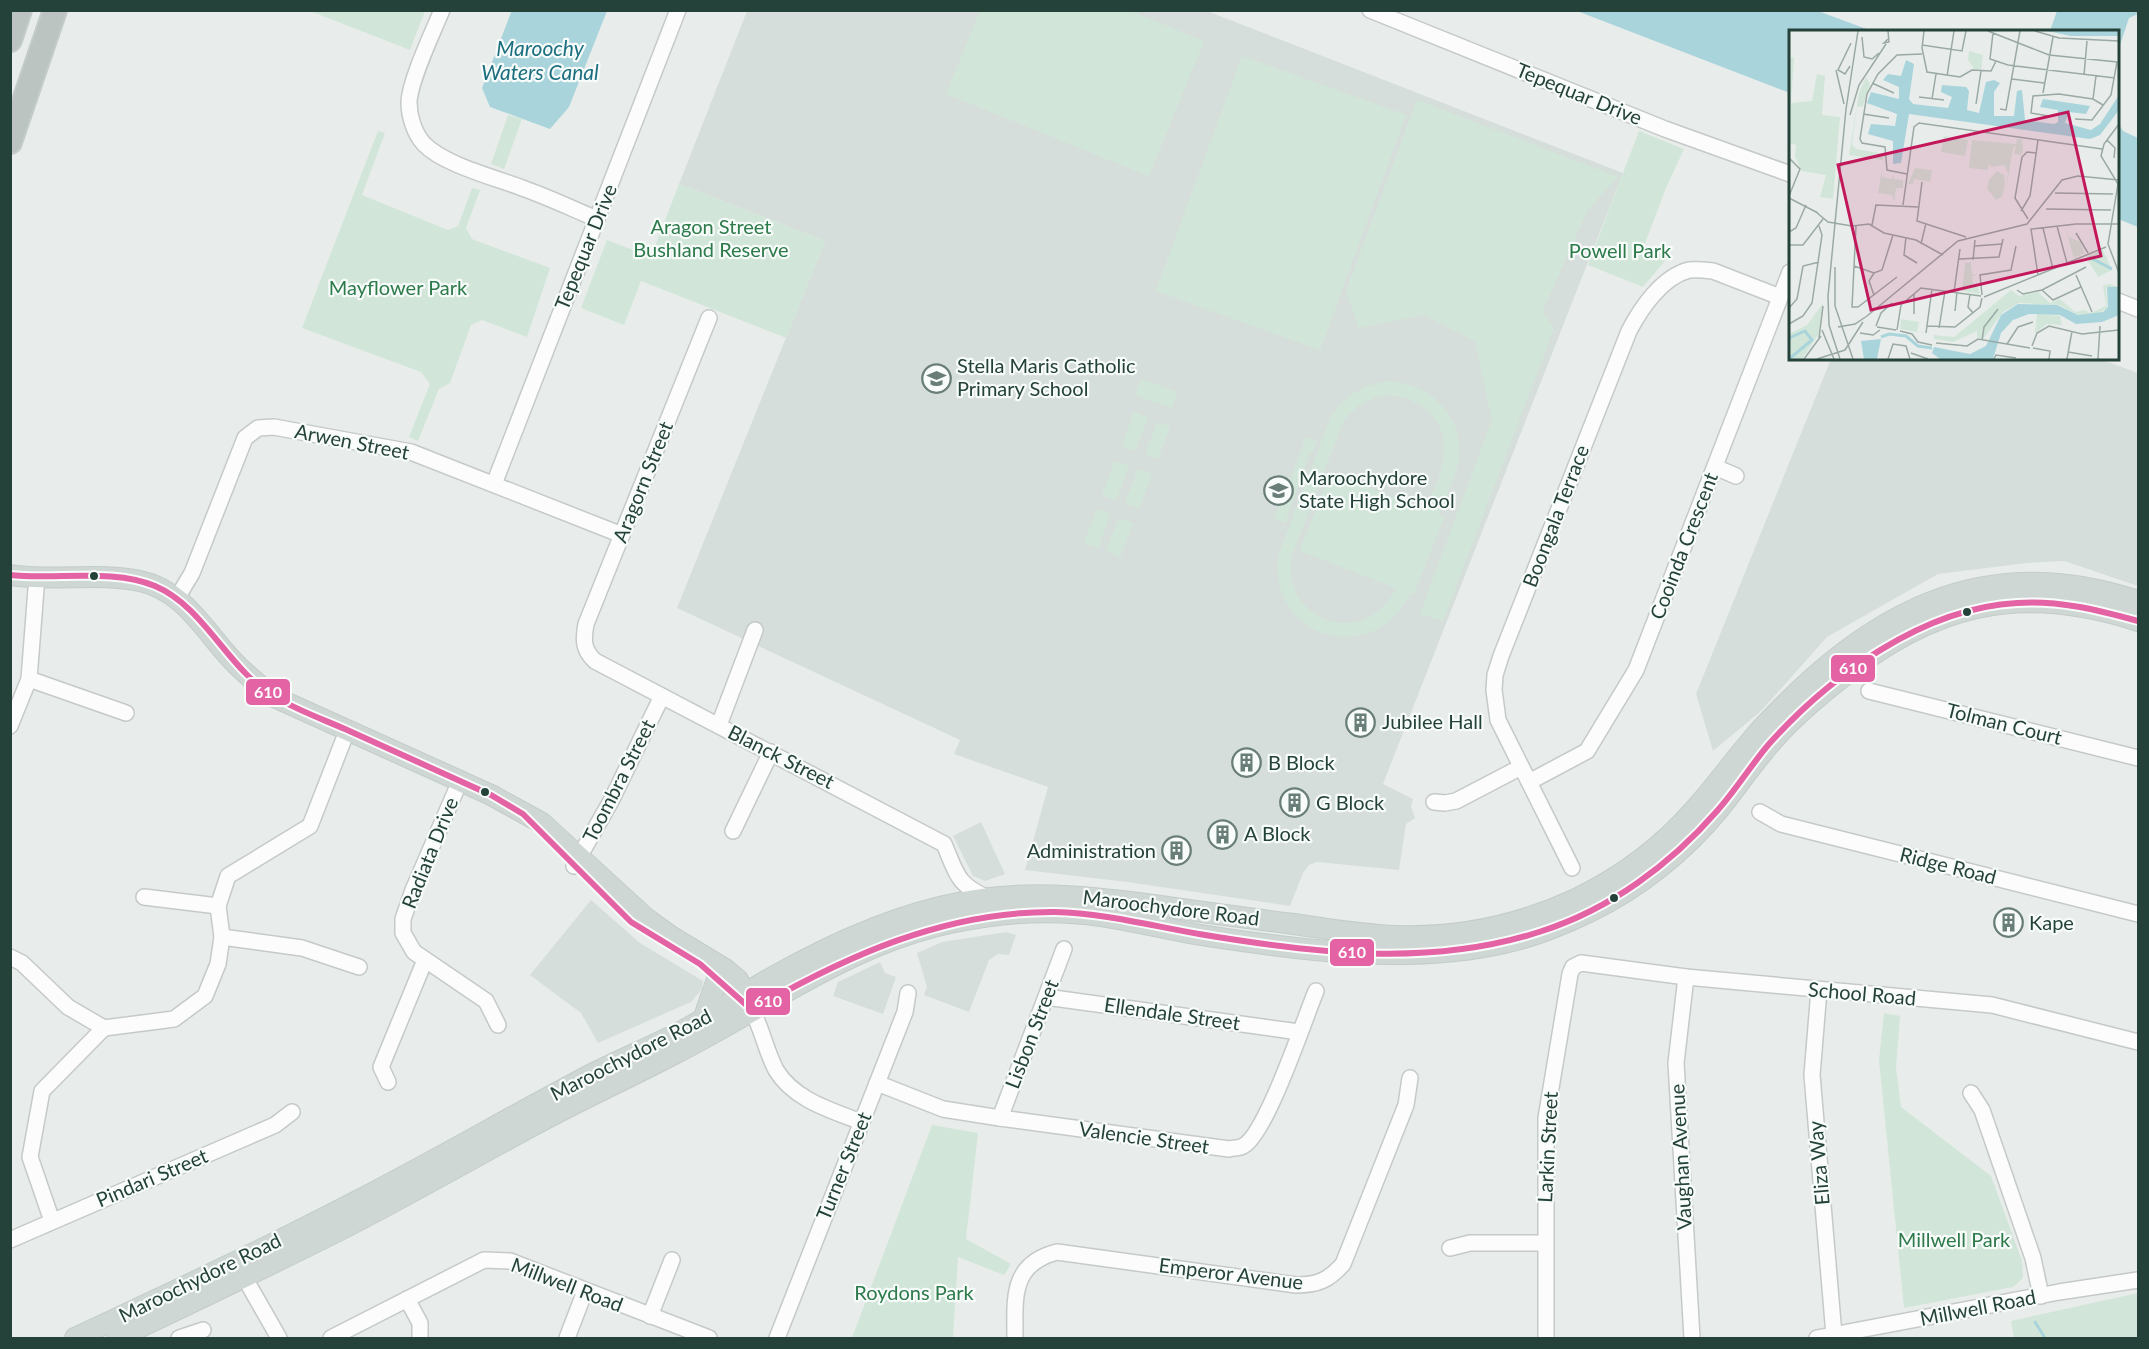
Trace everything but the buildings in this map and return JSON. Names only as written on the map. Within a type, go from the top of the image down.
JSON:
[{"type":"highway","points":[[10,40],[20,10]]},
{"type":"highway","points":[[10,142],[55,10]]},
{"type":"main road","points":[[10,575],[123,578],[156,586],[177,597],[250,678],[274,697],[460,781],[542,823],[631,922],[700,964],[745,1001]]},
{"type":"main road","name":"Maroochydore Road","points":[[75,1338],[240,1270],[379,1209],[550,1117],[689,1046],[796,964],[887,924],[934,908],[987,898],[1070,895],[1396,936],[1443,935],[1502,926],[1553,909],[1582,896],[1630,868],[1694,811],[1760,731],[1806,684],[1864,636],[1904,613],[1959,592],[2004,584],[2044,583],[2084,587],[2139,601]]},
{"type":"main road","name":"Maroochydore Road","points":[[117,1338],[240,1270],[353,1203],[594,1073],[704,1019],[905,936],[952,922],[1008,914],[1055,912],[1096,915],[1203,935],[1353,952],[1430,953],[1481,948],[1509,942],[1564,923],[1618,897],[1664,864],[1702,828],[1791,721],[1852,669],[1901,635],[1954,613],[2013,602],[2070,604],[2106,611],[2139,621]]},
{"type":"main road","points":[[577,861],[647,919],[672,937],[726,969],[738,980],[745,1001]]},
{"type":"main road","points":[[704,1019],[707,1002],[713,994],[717,979]]},
{"type":"street","points":[[442,10],[414,81],[409,100],[410,117],[416,133],[424,144],[439,155],[458,164],[529,190],[597,219]]},
{"type":"street","name":"Tepequar Drive","points":[[494,484],[678,10]]},
{"type":"street","name":"Tepequar Drive","points":[[1370,10],[1665,129],[1789,173]]},
{"type":"street","name":"Boongala Terrace","points":[[1572,868],[1498,720],[1494,690],[1495,675],[1501,656],[1635,319],[1659,290],[1675,277],[1689,270],[1713,271],[1780,297]]},
{"type":"street","name":"Cooinda Crescent","points":[[1529,782],[1578,758],[1587,751],[1636,670],[1789,277]]},
{"type":"street","points":[[2119,301],[2139,309]]},
{"type":"street","name":"Aragorn Street","points":[[584,647],[586,624],[709,318]]},
{"type":"street","name":"Arwen Street","points":[[177,597],[192,573],[245,438],[258,428],[274,427],[411,452],[621,535]]},
{"type":"street","points":[[1715,467],[1736,476]]},
{"type":"street","points":[[10,726],[29,679],[37,576]]},
{"type":"street","points":[[719,725],[755,630]]},
{"type":"street","name":"Blanck Street","points":[[584,647],[595,660],[944,844],[960,882]]},
{"type":"street","points":[[29,679],[126,713]]},
{"type":"street","name":"Tolman Court","points":[[1869,691],[2139,758]]},
{"type":"street","name":"Toombra Street","points":[[577,861],[611,801],[662,696]]},
{"type":"street","points":[[10,957],[22,963],[68,1007],[104,1028],[174,1019],[205,996],[219,964],[222,937],[218,906],[228,876],[310,826],[347,731]]},
{"type":"street","points":[[734,831],[771,752]]},
{"type":"street","points":[[1434,802],[1456,801],[1521,767]]},
{"type":"street","name":"Radiata Drive","points":[[460,781],[403,919],[403,933],[414,952],[486,1001],[498,1025]]},
{"type":"street","name":"Ridge Road","points":[[1760,812],[1781,824],[2139,914]]},
{"type":"street","points":[[934,908],[951,898],[960,882],[987,898]]},
{"type":"street","points":[[144,897],[218,906]]},
{"type":"street","points":[[222,937],[302,948],[359,967]]},
{"type":"street","name":"Lisbon Street","points":[[1000,1119],[1064,950]]},
{"type":"street","points":[[388,1082],[381,1067],[425,960]]},
{"type":"street","name":"School Road","points":[[1581,963],[1686,977],[1992,1005],[2139,1042]]},
{"type":"street","name":"Larkin Street","points":[[1546,1338],[1546,1118],[1570,974],[1573,967],[1581,963]]},
{"type":"street","name":"Vaughan Avenue","points":[[1686,977],[1676,1062],[1692,1338]]},
{"type":"street","name":"Eliza Way","points":[[1819,990],[1812,1075],[1834,1335]]},
{"type":"street","name":"Valencie Street","points":[[877,1083],[943,1109],[1000,1119],[1229,1149],[1244,1146],[1256,1135],[1276,1094],[1316,991]]},
{"type":"street","name":"Turner Street","points":[[777,1338],[905,1012],[908,993]]},
{"type":"street","name":"Ellendale Street","points":[[1046,997],[1299,1032]]},
{"type":"street","points":[[745,1001],[760,1026],[776,1069],[789,1086],[807,1099],[861,1122]]},
{"type":"street","points":[[52,1221],[30,1157],[42,1092],[104,1028]]},
{"type":"street","name":"Emperor Avenue","points":[[1015,1338],[1015,1297],[1018,1283],[1032,1263],[1058,1252],[1296,1285],[1324,1282],[1333,1276],[1343,1264],[1406,1105],[1410,1078]]},
{"type":"street","points":[[1971,1093],[1982,1110],[2033,1258],[2041,1296]]},
{"type":"street","name":"Pindari Street","points":[[10,1240],[275,1125],[291,1112]]},
{"type":"street","points":[[1450,1248],[1470,1243],[1545,1243]]},
{"type":"street","name":"Millwell Road","points":[[330,1338],[484,1260],[510,1261],[650,1316],[692,1336],[709,1338]]},
{"type":"street","points":[[650,1316],[672,1260]]},
{"type":"street","points":[[240,1270],[279,1338]]},
{"type":"street","name":"Millwell Road","points":[[1817,1338],[2139,1280]]},
{"type":"street","points":[[567,1338],[585,1291]]},
{"type":"street","points":[[407,1299],[420,1323],[420,1338]]},
{"type":"street","points":[[179,1338],[203,1330]]},
{"type":"shaded area","points":[[747,11],[1207,11],[1623,173],[1383,784],[1413,799],[1411,807],[1415,818],[1406,824],[1399,870],[1317,862],[1309,865],[1303,873],[1290,906],[1127,882],[1025,870],[1048,787],[954,754],[960,740],[677,608],[825,241],[679,184]]},
{"type":"shaded area","points":[[1831,360],[2103,360],[2138,373],[2138,586],[2064,561],[2027,563],[1938,574],[1827,637],[1761,711],[1713,751],[1696,694]]},
{"type":"shaded area","points":[[981,822],[1005,874],[985,881],[973,876],[953,836]]},
{"type":"shaded area","points":[[591,900],[640,943],[703,981],[702,989],[691,1002],[598,1043],[581,1013],[530,975]]},
{"type":"shaded area","points":[[1006,932],[1016,935],[1009,955],[998,954],[989,960],[969,1012],[924,995],[927,987],[917,953],[942,942]]},
{"type":"shaded area","points":[[880,962],[885,973],[896,977],[883,1014],[833,996],[838,982]]},
{"type":"green space","points":[[310,11],[425,11],[410,50]]},
{"type":"green space","points":[[980,11],[1130,11],[1204,41],[1149,176],[946,94]]},
{"type":"green space","points":[[1242,56],[1406,115],[1320,350],[1156,291]]},
{"type":"green space","points":[[1417,100],[1618,177],[1588,209],[1542,312],[1554,328],[1443,621],[1420,614],[1492,420],[1475,341],[1424,315],[1359,328],[1346,291]]},
{"type":"green space","points":[[508,115],[522,119],[504,169],[491,164]]},
{"type":"green space","name":"Mayflower Park","points":[[378,131],[385,133],[362,195],[448,230],[458,226],[472,188],[480,190],[466,228],[472,239],[550,268],[527,337],[482,320],[471,325],[450,383],[439,389],[418,441],[409,437],[430,384],[421,372],[302,328]]},
{"type":"green space","name":"Powell Park","points":[[1639,131],[1684,149],[1644,246],[1669,256],[1643,287],[1588,265]]},
{"type":"green space","name":"Aragon Street Bushland Reserve","points":[[679,184],[825,241],[786,338],[641,281],[624,325],[581,308],[607,240],[651,257]]},
{"type":"green space","points":[[1141,379],[1177,392],[1172,408],[1135,395]]},
{"type":"green space","points":[[1391,381],[1419,389],[1442,405],[1456,429],[1459,443],[1458,465],[1439,515],[1444,517],[1414,594],[1410,593],[1394,617],[1373,631],[1349,637],[1326,634],[1305,624],[1289,606],[1279,583],[1279,554],[1331,416],[1357,391]],"holes":[[[1387,395],[1398,396],[1419,404],[1428,411],[1440,428],[1444,451],[1440,474],[1425,509],[1330,473],[1300,551],[1396,588],[1383,607],[1367,618],[1348,623],[1330,621],[1313,613],[1300,600],[1292,581],[1291,558],[1343,422],[1357,407],[1374,398]]]},
{"type":"green space","points":[[1134,412],[1148,418],[1135,451],[1122,446]]},
{"type":"green space","points":[[1157,422],[1170,427],[1158,459],[1145,454]]},
{"type":"green space","points":[[1306,437],[1317,441],[1312,454],[1310,453],[1285,523],[1274,519]]},
{"type":"green space","points":[[1115,461],[1129,466],[1116,500],[1102,495]]},
{"type":"green space","points":[[1138,469],[1152,474],[1139,508],[1125,503]]},
{"type":"green space","points":[[1097,509],[1110,514],[1098,548],[1084,543]]},
{"type":"green space","points":[[1119,518],[1133,523],[1120,557],[1106,551]]},
{"type":"green space","name":"Millwell Park","points":[[1884,1013],[1900,1016],[1896,1068],[1901,1107],[1991,1176],[2022,1261],[2023,1278],[2013,1287],[1904,1308],[1879,1060]]},
{"type":"green space","name":"Roydons Park","points":[[932,1125],[978,1133],[966,1239],[1011,1264],[1004,1275],[958,1257],[953,1338],[852,1338]]},
{"type":"green space","points":[[2138,1293],[2138,1338],[2014,1338],[2011,1321]]},
{"type":"water","name":"Maroochy Waters Canal","points":[[512,10],[607,11],[569,107],[550,129],[490,107],[482,88]]},
{"type":"water","points":[[2138,10],[2138,14],[2129,18],[2119,48],[2119,30],[2050,30],[2057,11]]},
{"type":"water","points":[[1577,11],[1818,11],[1869,30],[1789,30],[1789,93]]},
{"type":"water","points":[[2119,125],[2123,131],[2138,138],[2138,227],[2119,219]]},
{"type":"waterway","points":[[2035,1322],[2045,1338]]},
{"type":"transit line","name":"610","points":[[10,575],[121,577],[155,586],[173,596],[203,623],[243,671],[275,697],[491,795],[523,814],[631,922],[700,964],[752,1010],[824,972],[898,940],[974,919],[1014,914],[1055,912],[1092,915],[1242,941],[1371,954],[1457,950],[1500,943],[1542,931],[1591,911],[1615,898],[1659,867],[1699,831],[1731,795],[1769,744],[1820,694],[1849,671],[1913,632],[1947,618],[1982,608],[2033,602],[2063,604],[2138,621]]},
{"type":"place","name":"Stella Maris Catholic Primary School","points":[[936,378]]},
{"type":"place","name":"Maroochydore State High School","points":[[1278,490]]},
{"type":"place","name":"Jubilee Hall","points":[[1361,722]]},
{"type":"place","name":"B Block","points":[[1247,763]]},
{"type":"place","name":"G Block","points":[[1295,803]]},
{"type":"place","name":"A Block","points":[[1223,834]]},
{"type":"place","name":"Administration","points":[[1177,851]]},
{"type":"place","name":"Kape","points":[[2008,923]]}]
